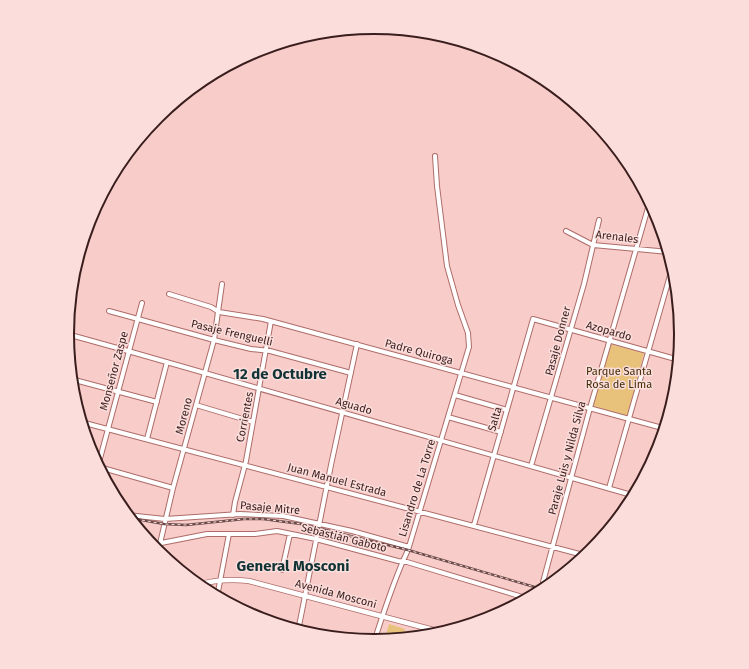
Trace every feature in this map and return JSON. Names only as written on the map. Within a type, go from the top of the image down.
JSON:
[{"type":"street","name":"Lisandro de La Torre","points":[[376,635],[402,561],[409,547],[469,347],[469,337],[447,266],[437,186],[435,156]]},
{"type":"street","name":"Paraje Luis y Nilda Silva","points":[[543,582],[609,340],[647,210]]},
{"type":"street","name":"Pasaje Donner","points":[[531,466],[584,284],[599,220]]},
{"type":"street","name":"Arenales","points":[[566,231],[593,245],[663,251]]},
{"type":"street","points":[[609,488],[669,278]]},
{"type":"street","name":"Moreno","points":[[160,544],[173,488],[214,340],[222,284]]},
{"type":"street","name":"Padre Quiroga","points":[[169,294],[211,307],[218,312],[231,315],[249,316],[271,321],[660,427]]},
{"type":"street","name":"Monseñor Zaspe","points":[[101,457],[128,350],[142,303]]},
{"type":"street","name":"Pasaje Frenguelli","points":[[108,311],[214,340],[351,372]]},
{"type":"street","name":"Azopardo","points":[[533,319],[674,358]]},
{"type":"street","name":"Salta","points":[[474,525],[533,319]]},
{"type":"street","name":"Corrientes","points":[[233,514],[260,388],[271,321]]},
{"type":"street","name":"Aguado","points":[[74,336],[629,494]]},
{"type":"street","points":[[299,625],[319,523],[358,344]]},
{"type":"street","points":[[147,440],[167,362]]},
{"type":"street","points":[[78,381],[157,402]]},
{"type":"street","points":[[455,395],[507,410]]},
{"type":"street","points":[[196,405],[253,422]]},
{"type":"street","points":[[448,417],[501,432]]},
{"type":"street","name":"Juan Manuel Estrada","points":[[88,424],[580,554]]},
{"type":"street","points":[[106,469],[173,488]]},
{"type":"street","name":"Pasaje Mitre","points":[[135,516],[165,519],[233,514],[284,516],[319,523],[409,547]]},
{"type":"street","name":"Sebastián Gaboto","points":[[160,544],[200,535],[255,534],[272,530],[316,539],[402,561],[521,597]]},
{"type":"street","points":[[218,591],[229,534]]},
{"type":"street","points":[[282,570],[290,534]]},
{"type":"street","name":"Avenida Mosconi","points":[[206,583],[220,580],[249,581],[431,629]]},
{"type":"green space","name":"Parque Santa Rosa de Lima","points":[[610,344],[644,353],[627,416],[593,406]]},
{"type":"green space","points":[[389,624],[405,629],[404,633],[386,634]]},
{"type":"railway","points":[[138,519],[164,524],[186,525],[244,519],[263,519],[301,524],[408,550],[536,587]]},
{"type":"district","name":"12 de Octubre","points":[[280,374]]},
{"type":"district","name":"General Mosconi","points":[[293,566]]}]
